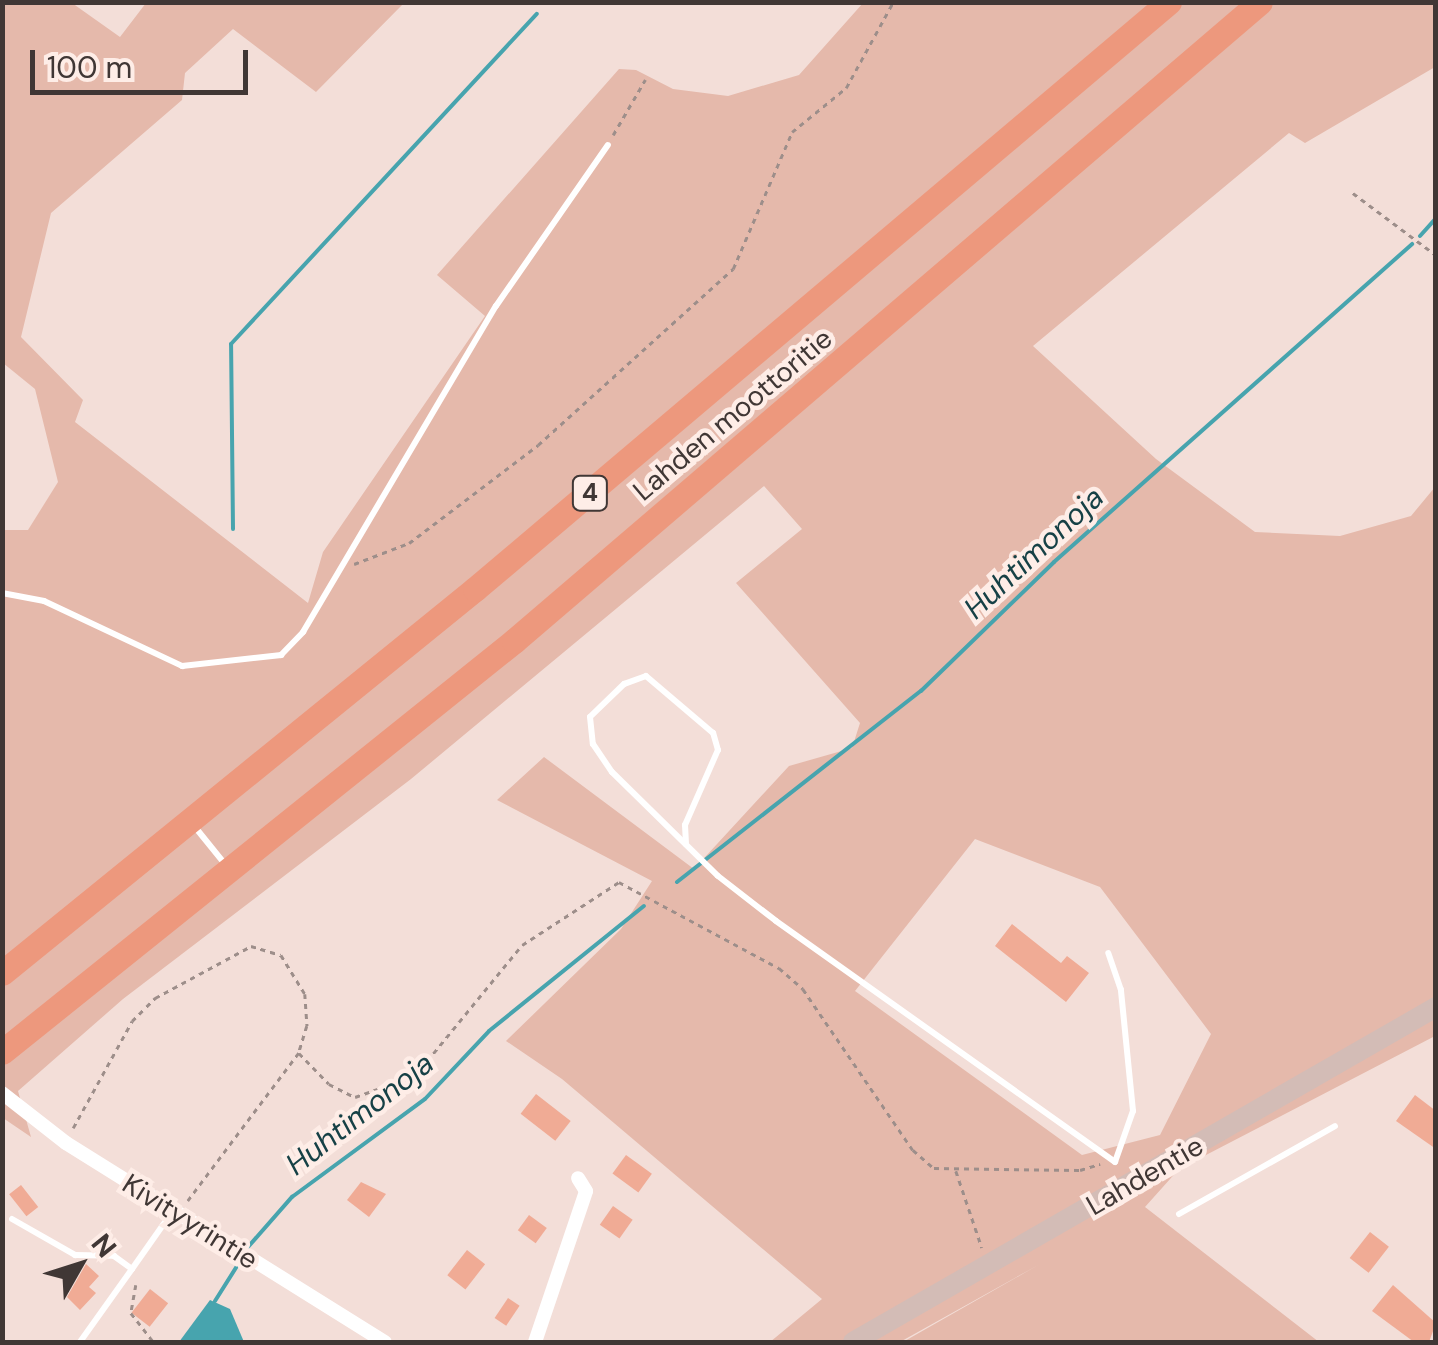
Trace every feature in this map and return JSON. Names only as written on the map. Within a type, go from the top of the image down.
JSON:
[{"type":"highway","name":"Lahden moottoritie","points":[[2,973],[191,822],[1169,2]]},
{"type":"highway","name":"Lahden moottoritie","points":[[2,1052],[514,641],[1260,2]]},
{"type":"main road","name":"Lahdentie","points":[[853,1342],[1436,1008]]},
{"type":"street","name":"Kivityyrintie","points":[[2,1093],[66,1143],[384,1342]]},
{"type":"street","points":[[535,1342],[586,1191],[578,1178]]},
{"type":"lane","points":[[2,594],[44,601],[182,666],[280,655],[303,632],[334,572],[496,306],[608,145]]},
{"type":"lane","points":[[686,844],[685,825],[718,750],[712,733],[646,676],[624,684],[590,717],[593,744],[686,844],[711,868],[1115,1162],[1134,1112],[1121,990],[1108,953]]},
{"type":"lane","points":[[191,822],[229,868]]},
{"type":"lane","points":[[1179,1214],[1335,1126]]},
{"type":"lane","points":[[80,1342],[176,1214]]},
{"type":"lane","points":[[12,1219],[75,1255],[114,1256],[132,1269]]},
{"type":"path","points":[[334,572],[409,542],[524,456],[734,269],[792,132],[846,88],[892,2]]},
{"type":"path","points":[[608,145],[645,80]]},
{"type":"path","points":[[1353,193],[1436,255]]},
{"type":"path","points":[[299,1053],[329,1084],[354,1097],[397,1082],[427,1062],[522,945],[619,882],[636,885],[791,978],[914,1150],[934,1168],[1080,1170],[1115,1162]]},
{"type":"path","points":[[66,1143],[132,1021],[155,998],[251,946],[281,955],[305,994],[299,1053],[176,1214]]},
{"type":"path","points":[[955,1170],[990,1264]]},
{"type":"path","points":[[132,1269],[138,1293],[131,1314],[154,1342]]},
{"type":"shaded area","points":[[2,3],[72,3],[120,37],[146,3],[404,3],[316,92],[233,29],[185,73],[182,100],[51,213],[21,337],[83,400],[75,422],[308,603],[323,552],[485,316],[437,275],[619,69],[636,70],[673,89],[728,96],[799,75],[863,3],[1435,3],[1435,67],[1305,143],[1289,133],[1033,346],[1156,459],[1255,532],[1340,536],[1411,516],[1435,487],[1435,1036],[1179,1169],[1145,1207],[1319,1342],[903,1342],[1040,1264],[900,1342],[770,1342],[822,1299],[562,1079],[506,1041],[621,929],[652,881],[497,800],[544,757],[694,869],[789,766],[852,748],[860,723],[736,583],[802,529],[764,486],[411,779],[123,999],[18,1091],[31,1137],[3,1118],[3,530],[28,530],[58,482],[35,389],[3,363]],"holes":[[[975,839],[1100,887],[1211,1034],[1160,1135],[1082,1155],[855,991]]]},
{"type":"water","points":[[210,1300],[230,1309],[244,1342],[179,1342]]},
{"type":"building","points":[[1012,924],[1061,963],[1067,956],[1089,973],[1066,1002],[995,946]]},
{"type":"building","points":[[536,1094],[571,1121],[555,1141],[521,1114]]},
{"type":"building","points":[[1415,1095],[1436,1111],[1436,1149],[1396,1121]]},
{"type":"building","points":[[626,1155],[652,1174],[638,1192],[612,1174]]},
{"type":"building","points":[[361,1182],[386,1194],[369,1217],[347,1200]]},
{"type":"building","points":[[21,1185],[38,1207],[26,1216],[9,1194]]},
{"type":"building","points":[[613,1206],[633,1220],[619,1239],[600,1225]]},
{"type":"building","points":[[529,1215],[547,1228],[536,1243],[518,1230]]},
{"type":"building","points":[[1370,1232],[1389,1247],[1369,1273],[1350,1258]]},
{"type":"building","points":[[467,1250],[485,1264],[465,1289],[447,1275]]},
{"type":"building","points":[[86,1264],[99,1276],[89,1287],[96,1293],[80,1310],[67,1297]]},
{"type":"building","points":[[1393,1285],[1436,1323],[1429,1342],[1414,1342],[1372,1311]]},
{"type":"building","points":[[150,1289],[168,1303],[150,1327],[132,1313]]},
{"type":"building","points":[[508,1298],[520,1306],[506,1326],[495,1318]]},
{"type":"waterway","points":[[233,529],[231,344],[537,14]]},
{"type":"waterway","name":"Huhtimonoja","points":[[1420,236],[1436,218]]},
{"type":"waterway","name":"Huhtimonoja","points":[[677,882],[921,691],[1054,562],[1412,244]]},
{"type":"waterway","name":"Huhtimonoja","points":[[248,1247],[292,1197],[425,1099],[489,1031],[644,906]]},
{"type":"waterway","name":"Huhtimonoja","points":[[215,1301],[237,1266]]}]
